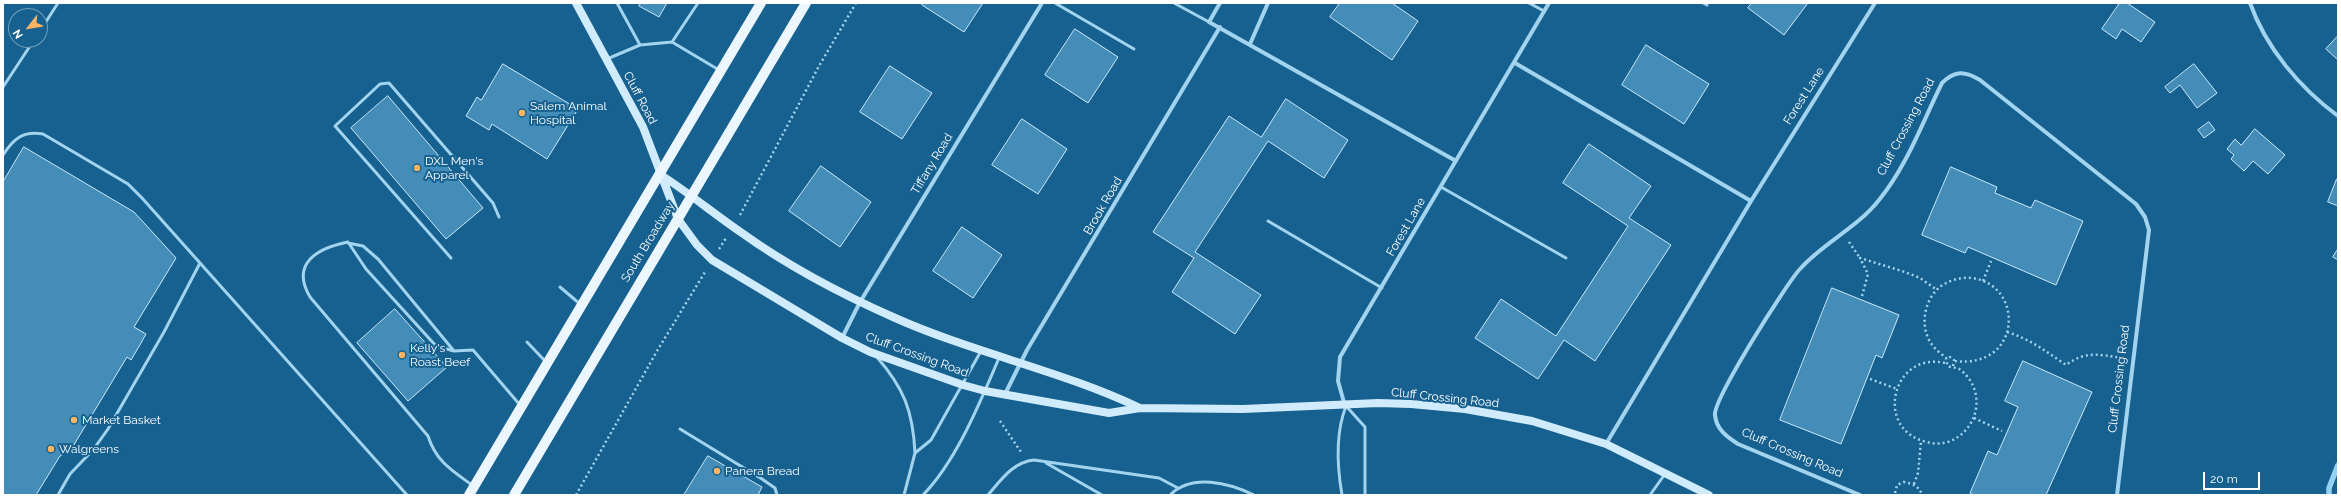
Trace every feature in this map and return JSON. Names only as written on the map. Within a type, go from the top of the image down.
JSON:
[{"type":"main road","name":"South Broadway","points":[[472,491],[661,175],[760,3]]},
{"type":"main road","name":"South Broadway","points":[[514,495],[806,3]]},
{"type":"street","name":"Cluff Road","points":[[576,3],[643,127],[661,175]]},
{"type":"street","name":"Tiffany Road","points":[[842,338],[860,302],[1042,3]]},
{"type":"street","points":[[1220,3],[1209,22],[1456,161]]},
{"type":"street","points":[[1250,44],[1268,3]]},
{"type":"street","name":"Forest Lane","points":[[1346,406],[1338,380],[1340,357],[1515,63],[1549,3]]},
{"type":"street","name":"Forest Lane","points":[[1606,444],[1751,200],[1875,3]]},
{"type":"street","points":[[2250,3],[2261,28],[2276,52],[2302,85],[2338,116]]},
{"type":"street","name":"Brook Road","points":[[1005,395],[1020,364],[1220,27]]},
{"type":"street","points":[[1515,63],[1751,200]]},
{"type":"street","name":"Cluff Crossing Road","points":[[1860,495],[1738,444],[1726,436],[1717,425],[1714,413],[1727,385],[1786,286],[1814,255],[1843,234],[1879,200],[1896,176],[1942,83],[1950,75],[1959,72],[1969,73],[2136,204],[2145,217],[2149,230],[2117,495]]},
{"type":"street","points":[[661,175],[691,195]]},
{"type":"street","name":"Cluff Crossing Road","points":[[661,175],[678,219],[697,245],[712,260],[842,338],[873,353],[963,385],[1005,395],[1109,413],[1140,408],[1243,410],[1346,406],[1378,403],[1411,404],[1465,409],[1532,421],[1606,444],[1709,495]]},
{"type":"street","name":"Cluff Crossing Road","points":[[691,195],[733,227],[791,264],[860,302],[945,339],[1115,396],[1140,408]]},
{"type":"lane","points":[[48,19],[58,3]]},
{"type":"lane","points":[[617,3],[640,45]]},
{"type":"lane","points":[[672,42],[698,3]]},
{"type":"lane","points":[[1055,3],[1134,49]]},
{"type":"lane","points":[[1174,3],[1209,22]]},
{"type":"lane","points":[[1530,3],[1544,11]]},
{"type":"lane","points":[[1703,3],[1707,5]]},
{"type":"lane","points":[[606,60],[640,45],[672,42],[721,71]]},
{"type":"lane","points":[[3,87],[29,48]]},
{"type":"lane","points":[[451,258],[335,126],[380,84],[389,83],[493,203],[499,217]]},
{"type":"lane","points":[[3,155],[11,142],[30,132],[43,134],[128,184],[357,436],[407,495]]},
{"type":"lane","points":[[1440,187],[1566,258]]},
{"type":"lane","points":[[1268,221],[1382,288]]},
{"type":"lane","points":[[454,351],[378,259],[363,246],[348,242],[330,246],[314,256],[304,266],[303,277],[305,288],[390,393],[428,436],[433,451],[472,491]]},
{"type":"lane","points":[[348,242],[366,269],[436,346],[454,351],[473,350],[521,407]]},
{"type":"lane","points":[[58,495],[70,474],[93,450],[108,429],[164,332],[200,263]]},
{"type":"lane","points":[[560,286],[582,306]]},
{"type":"lane","points":[[527,342],[547,364]]},
{"type":"lane","points":[[915,453],[931,440],[981,352]]},
{"type":"lane","points":[[873,353],[891,374],[909,408],[914,430],[915,453],[904,495]]},
{"type":"lane","points":[[923,495],[938,477],[972,419],[1000,358]]},
{"type":"lane","points":[[1342,495],[1339,474],[1340,422],[1346,406],[1365,428],[1365,495]]},
{"type":"lane","points":[[680,429],[762,479],[775,488],[777,495]]},
{"type":"lane","points":[[990,495],[1013,467],[1027,461],[1044,461],[1159,478],[1178,488]]},
{"type":"lane","points":[[1044,461],[1102,495]]},
{"type":"lane","points":[[1650,495],[1666,473]]},
{"type":"lane","points":[[1170,495],[1178,488],[1207,482],[1226,484],[1254,495]]},
{"type":"path","points":[[576,495],[657,351],[733,227],[819,66],[856,3]]},
{"type":"path","points":[[1843,234],[1860,258],[1868,274],[1862,296]]},
{"type":"path","points":[[1860,258],[1920,278],[1938,290]]},
{"type":"path","points":[[1983,281],[1991,261]]},
{"type":"path","points":[[1966,278],[1983,281],[1992,286],[2002,297],[2008,310],[2009,325],[2005,339],[1996,351],[1984,359],[1970,363],[1955,361],[1952,358],[1947,358],[1933,346],[1927,335],[1924,321],[1926,308],[1938,290],[1953,280],[1966,278]]},
{"type":"path","points":[[2007,332],[2023,337],[2066,365],[2080,356],[2087,355],[2134,359]]},
{"type":"path","points":[[1945,363],[1947,358]]},
{"type":"path","points":[[1936,361],[1945,363],[1949,367],[1953,366],[1962,370],[1970,380],[1976,391],[1977,404],[1974,418],[1968,428],[1958,437],[1946,442],[1934,444],[1921,441],[1909,434],[1900,422],[1895,409],[1897,389],[1900,381],[1910,370],[1922,363],[1936,361]]},
{"type":"path","points":[[1953,366],[1955,361]]},
{"type":"path","points":[[1870,379],[1897,389]]},
{"type":"path","points":[[1974,418],[2002,431]]},
{"type":"path","points":[[1000,421],[1027,461]]},
{"type":"path","points":[[1914,484],[1918,473],[1921,441]]},
{"type":"path","points":[[1895,493],[1898,485],[1904,482],[1914,484],[1920,490],[1922,495]]},
{"type":"building","points":[[641,3],[667,3],[659,17],[639,6]]},
{"type":"building","points":[[923,3],[983,3],[964,32],[922,5]]},
{"type":"building","points":[[1340,3],[1392,3],[1418,21],[1392,60],[1330,17]]},
{"type":"building","points":[[1752,3],[1808,3],[1784,35],[1748,8]]},
{"type":"building","points":[[2120,3],[2127,3],[2155,22],[2141,42],[2122,29],[2116,39],[2102,29]]},
{"type":"building","points":[[1075,29],[1118,57],[1088,103],[1045,75]]},
{"type":"building","points":[[2338,36],[2338,60],[2326,49]]},
{"type":"building","points":[[1646,45],[1709,84],[1684,124],[1622,85]]},
{"type":"building","name":"Salem Animal Hospital","points":[[503,64],[578,109],[547,159],[492,124],[489,130],[466,116],[477,97],[481,100]]},
{"type":"building","points":[[2194,64],[2217,93],[2197,108],[2180,85],[2170,93],[2165,87]]},
{"type":"building","points":[[890,66],[932,93],[902,139],[860,112]]},
{"type":"building","name":"DXL Men's Apparel","points":[[388,96],[483,208],[446,239],[351,128]]},
{"type":"building","points":[[1286,99],[1348,140],[1324,178],[1268,141],[1195,252],[1261,295],[1235,334],[1172,292],[1194,258],[1153,232],[1229,116],[1261,137]]},
{"type":"building","points":[[1022,119],[1067,149],[1038,194],[992,165]]},
{"type":"building","points":[[2209,122],[2215,130],[2204,138],[2198,130]]},
{"type":"building","points":[[2255,129],[2285,155],[2268,174],[2253,161],[2244,171],[2231,159],[2234,155],[2227,149],[2235,139],[2241,145]]},
{"type":"building","points":[[1589,144],[1651,186],[1629,218],[1671,245],[1595,361],[1564,340],[1538,379],[1475,338],[1501,299],[1556,336],[1628,226],[1563,183]]},
{"type":"building","points":[[24,147],[134,212],[176,258],[134,327],[146,334],[131,360],[127,357],[72,448],[60,456],[36,495],[3,495],[3,182]]},
{"type":"building","points":[[821,166],[871,202],[840,247],[789,211]]},
{"type":"building","points":[[1951,167],[1997,187],[1995,193],[2031,208],[2035,200],[2083,221],[2056,285],[1968,247],[1965,253],[1922,235]]},
{"type":"building","points":[[2338,179],[2338,206],[2328,202]]},
{"type":"building","points":[[962,227],[1002,255],[973,298],[933,271]]},
{"type":"building","points":[[2338,249],[2338,260],[2333,257]]},
{"type":"building","points":[[1832,288],[1899,315],[1882,358],[1876,355],[1841,444],[1780,420]]},
{"type":"building","name":"Kelly's Roast Beef","points":[[395,309],[447,367],[408,401],[357,343]]},
{"type":"building","points":[[2023,361],[2092,392],[2046,495],[1974,495],[1970,493],[1988,451],[1997,455],[2018,407],[2005,401]]},
{"type":"building","name":"Panera Bread","points":[[708,456],[762,487],[758,495],[684,495]]},
{"type":"waterway","points":[[2329,495],[2329,488],[2338,465]]},
{"type":"place","name":"Salem Animal Hospital","points":[[522,113]]},
{"type":"place","name":"DXL Men's Apparel","points":[[417,168]]},
{"type":"place","name":"Kelly's Roast Beef","points":[[402,355]]},
{"type":"place","name":"Market Basket","points":[[74,420]]},
{"type":"place","name":"Walgreens","points":[[51,449]]},
{"type":"place","name":"Panera Bread","points":[[717,471]]}]
